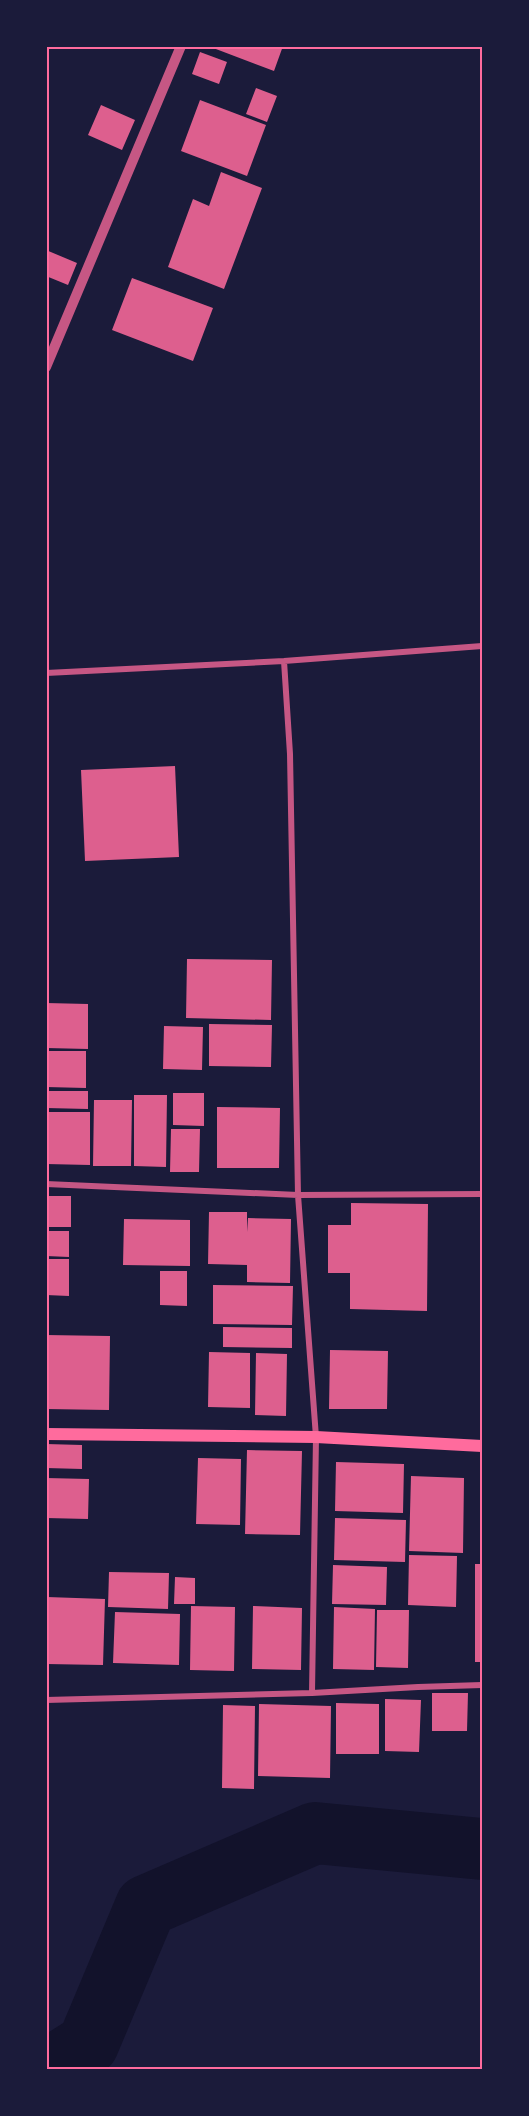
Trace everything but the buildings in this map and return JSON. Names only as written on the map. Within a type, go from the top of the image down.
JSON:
[{"type":"main road","points":[[46,1434],[316,1437],[483,1446]]},
{"type":"street","points":[[46,367],[181,46]]},
{"type":"street","points":[[46,673],[284,661],[483,646]]},
{"type":"street","points":[[284,661],[290,754],[298,1194],[316,1437],[312,1693]]},
{"type":"street","points":[[46,1185],[298,1194],[483,1194]]},
{"type":"street","points":[[46,1700],[312,1693],[483,1685]]},
{"type":"waterway","points":[[47,2070],[88,2044],[146,1906],[315,1833],[482,1849]]}]
